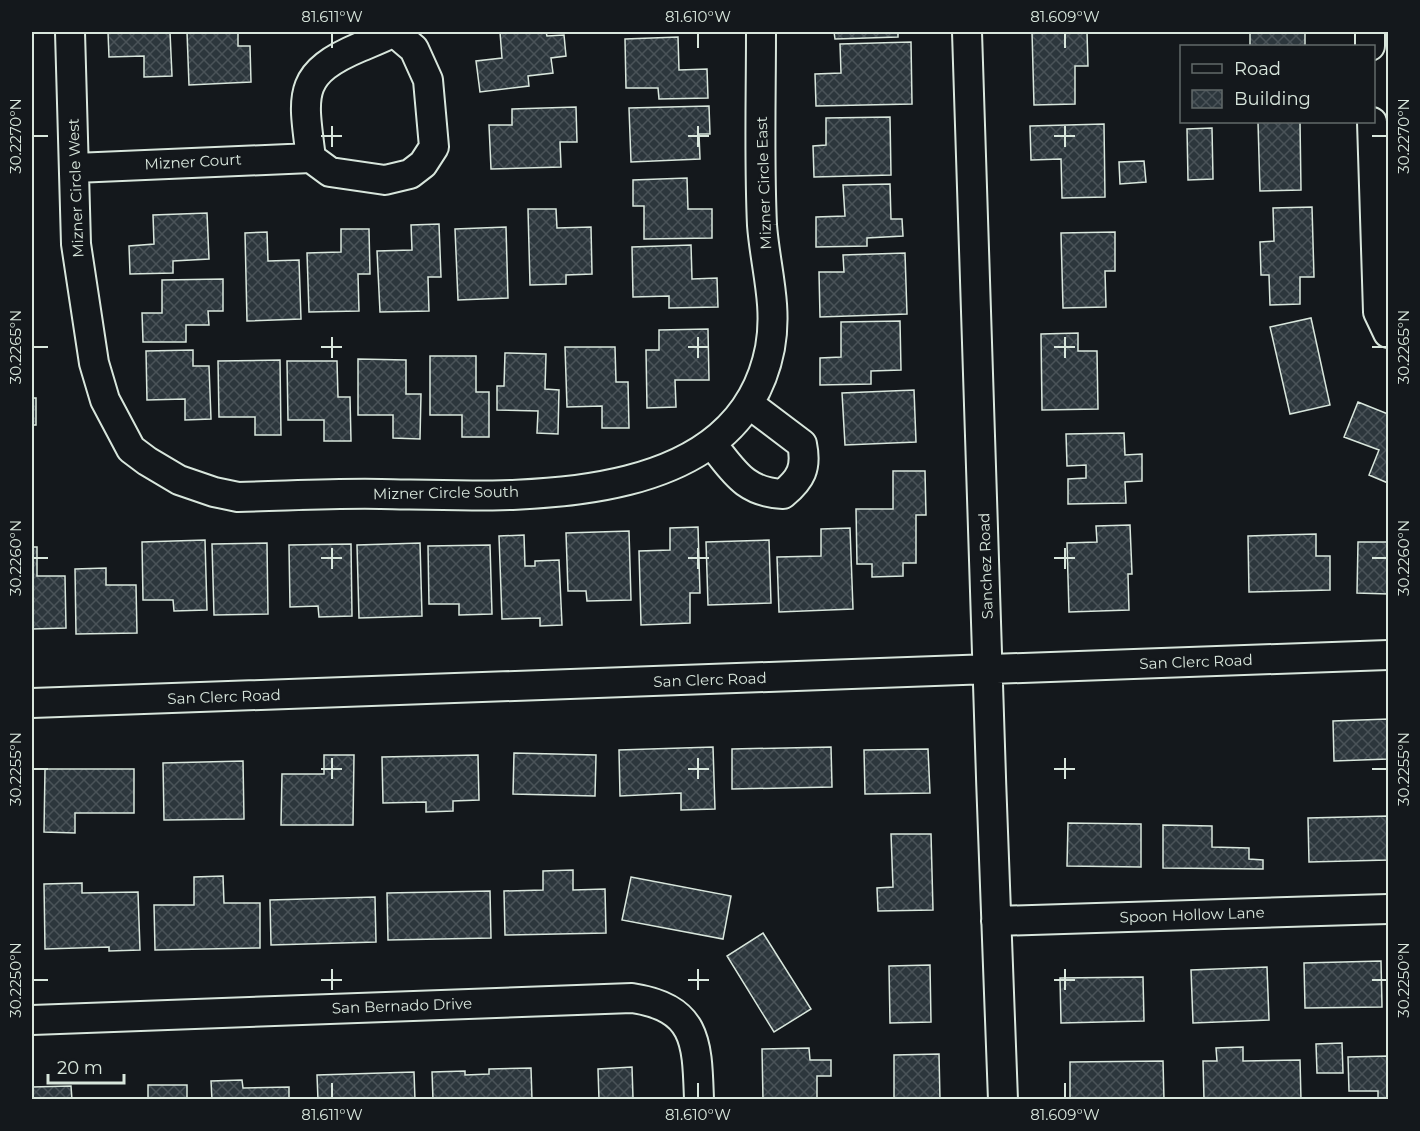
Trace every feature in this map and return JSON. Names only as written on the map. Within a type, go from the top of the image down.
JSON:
[{"type":"street","name":"Mizner Circle West","points":[[70,32],[76,244],[98,379]]},
{"type":"street","points":[[394,32],[414,49],[428,80],[434,147],[423,164],[410,174],[385,180],[330,172],[311,158],[306,106],[308,87],[316,72],[327,63],[394,32]]},
{"type":"street","name":"Mizner Circle East","points":[[761,32],[762,225],[773,298],[772,333]]},
{"type":"street","name":"Sanchez Road","points":[[967,32],[1004,1100]]},
{"type":"street","points":[[1372,123],[1378,312],[1386,330]]},
{"type":"street","name":"Mizner Court","points":[[75,168],[311,158]]},
{"type":"street","name":"Mizner Circle South","points":[[98,379],[105,400],[131,449],[179,480],[214,492],[238,497],[567,490],[647,476],[698,453],[712,444],[729,428],[748,404],[764,374],[772,333]]},
{"type":"street","points":[[712,444],[742,480],[763,493],[783,494],[800,480],[805,459],[802,444],[748,404]]},
{"type":"street","name":"San Clerc Road","points":[[32,704],[1389,655]]},
{"type":"street","name":"Spoon Hollow Lane","points":[[996,921],[1389,909]]},
{"type":"street","name":"San Bernado Drive","points":[[32,1020],[632,998],[656,1002],[677,1015],[693,1035],[697,1056],[699,1100]]},
{"type":"building","points":[[108,32],[170,32],[172,76],[144,77],[144,56],[109,57]]},
{"type":"building","points":[[187,32],[238,32],[238,46],[250,46],[251,82],[189,85]]},
{"type":"building","points":[[500,32],[546,32],[547,36],[564,35],[566,56],[551,58],[553,73],[528,76],[529,86],[480,92],[476,61],[502,58]]},
{"type":"building","points":[[834,32],[898,32],[898,37],[835,39]]},
{"type":"building","points":[[1032,32],[1087,32],[1088,66],[1075,66],[1075,104],[1034,105]]},
{"type":"building","points":[[1250,32],[1305,32],[1305,45],[1250,45]]},
{"type":"building","points":[[678,37],[679,70],[707,69],[708,98],[659,99],[658,88],[626,88],[625,39]]},
{"type":"building","points":[[911,42],[912,104],[816,106],[815,74],[841,73],[840,44]]},
{"type":"building","points":[[709,106],[710,134],[699,134],[700,159],[631,162],[629,108]]},
{"type":"building","points":[[576,107],[577,142],[560,142],[561,167],[491,169],[489,125],[512,125],[512,109]]},
{"type":"building","points":[[890,117],[891,175],[814,177],[813,146],[826,145],[826,118]]},
{"type":"building","points":[[1258,123],[1300,123],[1301,190],[1260,191]]},
{"type":"building","points":[[1104,124],[1105,197],[1062,198],[1061,159],[1031,160],[1030,126]]},
{"type":"building","points":[[1212,128],[1213,179],[1188,180],[1187,129]]},
{"type":"building","points":[[1144,161],[1146,182],[1120,184],[1119,162]]},
{"type":"building","points":[[687,178],[688,209],[712,209],[712,238],[644,239],[644,206],[633,206],[633,180]]},
{"type":"building","points":[[890,184],[891,219],[902,219],[903,236],[867,238],[867,246],[816,247],[816,217],[845,216],[843,185]]},
{"type":"building","points":[[1312,207],[1314,277],[1300,277],[1300,304],[1270,305],[1269,275],[1261,275],[1260,242],[1274,241],[1273,208]]},
{"type":"building","points":[[528,209],[556,209],[557,228],[591,227],[592,274],[566,275],[566,284],[530,285]]},
{"type":"building","points":[[207,213],[209,259],[173,261],[173,273],[130,274],[129,246],[154,244],[153,215]]},
{"type":"building","points":[[439,224],[441,277],[428,277],[429,311],[380,312],[377,251],[412,250],[411,225]]},
{"type":"building","points":[[506,227],[508,298],[458,300],[455,229]]},
{"type":"building","points":[[341,229],[369,229],[370,274],[358,274],[359,311],[309,312],[307,253],[341,252]]},
{"type":"building","points":[[267,232],[268,261],[299,260],[301,319],[247,321],[245,233]]},
{"type":"building","points":[[1115,232],[1115,271],[1105,271],[1106,307],[1063,308],[1061,233]]},
{"type":"building","points":[[691,245],[692,279],[717,278],[718,307],[669,308],[669,296],[633,297],[632,247]]},
{"type":"building","points":[[905,253],[907,314],[820,317],[819,272],[844,272],[843,255]]},
{"type":"building","points":[[223,279],[223,311],[208,311],[209,325],[186,325],[186,342],[143,342],[142,313],[162,313],[162,280]]},
{"type":"building","points":[[1311,318],[1330,405],[1290,414],[1270,327]]},
{"type":"building","points":[[900,321],[901,370],[871,371],[871,384],[820,385],[820,358],[841,357],[841,322]]},
{"type":"building","points":[[708,329],[709,380],[675,380],[676,407],[647,408],[646,350],[659,350],[659,330]]},
{"type":"building","points":[[1078,333],[1078,351],[1097,351],[1098,409],[1042,410],[1041,334]]},
{"type":"building","points":[[565,347],[615,347],[616,382],[628,382],[629,428],[602,428],[602,406],[567,407]]},
{"type":"building","points":[[193,350],[193,366],[209,366],[211,419],[185,420],[185,399],[147,400],[146,351]]},
{"type":"building","points":[[505,353],[546,354],[545,389],[559,390],[558,434],[537,433],[538,411],[497,410],[497,386],[504,386]]},
{"type":"building","points":[[430,356],[476,356],[476,392],[489,392],[489,437],[462,437],[462,415],[430,415]]},
{"type":"building","points":[[358,359],[406,360],[406,394],[421,394],[420,439],[393,438],[393,415],[358,415]]},
{"type":"building","points":[[280,360],[281,435],[255,435],[255,417],[219,417],[218,361]]},
{"type":"building","points":[[287,361],[337,361],[338,397],[350,397],[351,441],[324,441],[324,420],[288,420]]},
{"type":"building","points":[[914,390],[916,442],[845,445],[842,393]]},
{"type":"building","points":[[32,398],[36,398],[36,425],[32,425]]},
{"type":"building","points":[[1358,402],[1388,414],[1388,483],[1369,475],[1379,450],[1344,437]]},
{"type":"building","points":[[1124,433],[1125,455],[1142,454],[1142,481],[1125,482],[1126,503],[1068,504],[1068,479],[1086,478],[1086,465],[1067,466],[1066,434]]},
{"type":"building","points":[[893,471],[925,471],[926,515],[916,515],[916,563],[903,563],[903,576],[872,577],[872,564],[857,564],[856,509],[893,509]]},
{"type":"building","points":[[1130,525],[1132,574],[1128,574],[1129,610],[1069,612],[1067,543],[1097,542],[1096,526]]},
{"type":"building","points":[[698,527],[700,593],[690,593],[690,623],[641,625],[639,551],[670,550],[670,528]]},
{"type":"building","points":[[850,528],[853,609],[779,612],[777,557],[821,556],[821,529]]},
{"type":"building","points":[[629,531],[631,600],[587,601],[586,591],[568,591],[566,533]]},
{"type":"building","points":[[1316,534],[1316,556],[1330,556],[1330,590],[1249,592],[1248,536]]},
{"type":"building","points":[[524,535],[525,566],[535,566],[535,561],[559,560],[562,625],[540,626],[540,618],[502,619],[499,536]]},
{"type":"building","points":[[205,540],[207,610],[174,611],[173,600],[143,600],[142,542]]},
{"type":"building","points":[[769,540],[771,603],[708,605],[706,542]]},
{"type":"building","points":[[1358,542],[1388,542],[1388,594],[1357,593]]},
{"type":"building","points":[[267,543],[268,614],[214,615],[212,544]]},
{"type":"building","points":[[420,543],[422,616],[359,618],[357,545]]},
{"type":"building","points":[[351,544],[352,616],[319,617],[318,606],[290,607],[289,545]]},
{"type":"building","points":[[490,545],[492,614],[459,615],[459,604],[429,604],[428,546]]},
{"type":"building","points":[[32,547],[37,547],[37,576],[65,576],[66,628],[32,629]]},
{"type":"building","points":[[106,568],[106,585],[136,585],[137,633],[76,634],[75,569]]},
{"type":"building","points":[[1388,719],[1388,759],[1334,761],[1333,721]]},
{"type":"building","points":[[713,747],[715,809],[681,810],[681,793],[620,796],[619,750]]},
{"type":"building","points":[[831,747],[832,787],[732,789],[732,749]]},
{"type":"building","points":[[928,749],[930,793],[865,794],[864,750]]},
{"type":"building","points":[[514,753],[596,755],[595,796],[513,794]]},
{"type":"building","points":[[324,755],[354,755],[353,825],[281,825],[282,774],[324,774]]},
{"type":"building","points":[[478,755],[479,800],[453,801],[453,811],[426,812],[426,802],[383,803],[382,757]]},
{"type":"building","points":[[243,761],[244,819],[164,820],[163,763]]},
{"type":"building","points":[[45,769],[134,769],[134,813],[75,813],[75,833],[44,832]]},
{"type":"building","points":[[1388,816],[1388,860],[1309,862],[1308,818]]},
{"type":"building","points":[[1068,823],[1141,824],[1141,867],[1067,866]]},
{"type":"building","points":[[1163,825],[1212,826],[1212,847],[1249,848],[1249,859],[1263,860],[1263,869],[1163,868]]},
{"type":"building","points":[[891,834],[931,834],[933,910],[878,911],[877,888],[893,887]]},
{"type":"building","points":[[573,870],[573,890],[605,889],[606,933],[505,935],[504,891],[543,890],[543,871]]},
{"type":"building","points":[[223,876],[224,903],[260,903],[260,948],[155,950],[154,905],[194,905],[194,877]]},
{"type":"building","points":[[631,877],[731,896],[723,939],[622,920]]},
{"type":"building","points":[[82,883],[82,893],[138,892],[140,950],[109,951],[109,947],[45,949],[44,884]]},
{"type":"building","points":[[490,891],[491,938],[388,940],[387,893]]},
{"type":"building","points":[[375,897],[376,942],[271,945],[270,900]]},
{"type":"building","points":[[763,933],[811,1009],[774,1032],[727,956]]},
{"type":"building","points":[[1381,961],[1382,1007],[1305,1008],[1304,963]]},
{"type":"building","points":[[930,965],[931,1022],[890,1023],[889,966]]},
{"type":"building","points":[[1267,967],[1269,1020],[1193,1023],[1191,970]]},
{"type":"building","points":[[1143,977],[1144,1021],[1061,1023],[1060,978]]},
{"type":"building","points":[[1342,1043],[1343,1073],[1317,1073],[1316,1044]]},
{"type":"building","points":[[1243,1047],[1243,1061],[1300,1060],[1301,1100],[1204,1100],[1203,1061],[1217,1061],[1216,1048]]},
{"type":"building","points":[[809,1048],[810,1060],[831,1060],[831,1076],[817,1076],[817,1100],[763,1100],[762,1049]]},
{"type":"building","points":[[939,1054],[940,1100],[894,1100],[894,1055]]},
{"type":"building","points":[[1388,1056],[1388,1100],[1378,1100],[1378,1091],[1349,1091],[1348,1057]]},
{"type":"building","points":[[1163,1061],[1164,1100],[1070,1100],[1070,1062]]},
{"type":"building","points":[[632,1067],[633,1098],[641,1100],[599,1100],[598,1069]]},
{"type":"building","points":[[531,1068],[532,1100],[433,1100],[432,1072],[465,1071],[465,1075],[489,1074],[489,1069]]},
{"type":"building","points":[[414,1072],[415,1100],[318,1100],[317,1075]]},
{"type":"building","points":[[242,1080],[243,1088],[289,1087],[289,1100],[212,1100],[211,1081]]},
{"type":"building","points":[[148,1085],[187,1085],[187,1100],[148,1100]]},
{"type":"building","points":[[71,1086],[72,1100],[32,1100],[32,1087]]}]
